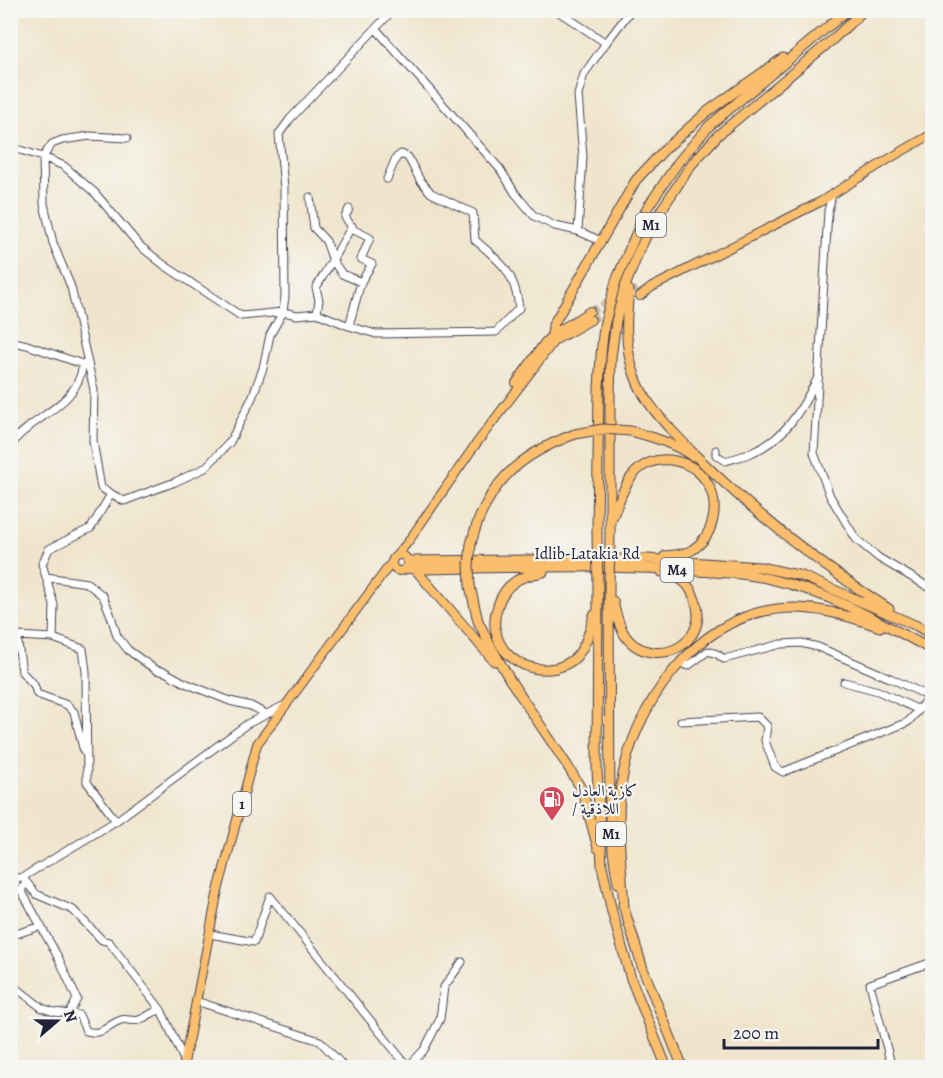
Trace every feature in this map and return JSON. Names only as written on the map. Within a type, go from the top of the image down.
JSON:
[{"type":"highway","name":"M1","points":[[667,1068],[631,979],[602,866],[597,769],[597,531],[599,388],[604,326],[616,281],[647,208],[679,161],[709,126],[848,10]]},
{"type":"highway","name":"M1","points":[[683,1068],[643,969],[624,909],[610,826],[610,393],[615,321],[624,289],[652,224],[691,165],[718,135],[831,41],[864,10]]},
{"type":"highway","points":[[553,338],[553,325],[636,180],[664,150],[708,111],[837,21]]},
{"type":"highway","points":[[630,276],[626,346],[635,376],[645,398],[656,414],[719,478]]},
{"type":"highway","points":[[602,866],[582,790],[510,680],[490,645],[478,621],[470,586],[471,544],[482,510],[493,491],[521,462],[554,441],[575,434],[603,429],[630,431],[676,446],[719,478],[794,543],[855,588],[917,626]]},
{"type":"highway","points":[[610,527],[630,480],[639,469],[652,461],[665,459],[677,461],[700,474],[708,484],[714,508],[713,521],[708,532],[692,550],[648,563]]},
{"type":"highway","points":[[609,589],[622,630],[630,642],[639,649],[649,652],[674,651],[693,634],[698,623],[697,604],[692,591],[683,582],[648,563]]},
{"type":"highway","name":"Idlib-Latakia Rd","points":[[406,565],[648,563],[760,567],[802,576],[933,635]]},
{"type":"highway","name":"Idlib-Latakia Rd","points":[[406,565],[579,567],[648,563],[770,579],[851,607],[933,650]]},
{"type":"highway","points":[[406,565],[510,680]]},
{"type":"highway","points":[[579,567],[525,576],[511,584],[501,597],[495,612],[495,628],[499,642],[507,654],[518,663],[532,669],[546,670],[561,666],[575,658],[584,645],[590,629],[598,589]]},
{"type":"highway","points":[[624,909],[620,825],[621,786],[628,757],[646,712],[657,692],[699,644],[716,632],[754,614],[777,609],[820,610],[848,616],[913,639]]},
{"type":"main road","points":[[639,293],[832,195],[933,134]]},
{"type":"main road","points":[[553,338],[591,315]]},
{"type":"main road","name":"1","points":[[184,1064],[217,895],[257,744],[408,542],[504,407],[508,394],[545,342],[553,338]]},
{"type":"main road","name":"1","points":[[382,577],[406,565],[408,542]]},
{"type":"main road","points":[[401,555],[406,565],[394,568],[394,559],[401,555]]},
{"type":"street","points":[[127,138],[90,136],[63,140],[52,144],[43,157],[44,204],[53,243],[71,287],[86,365],[94,390],[93,441],[101,488],[124,501],[205,468],[230,442],[252,398],[270,335],[283,312],[286,223],[279,134],[290,119],[393,10]]},
{"type":"street","points":[[556,10],[606,43]]},
{"type":"street","points":[[578,231],[583,158],[578,95],[585,74],[630,10]]},
{"type":"street","points":[[375,29],[500,169],[515,193],[534,216],[555,226],[578,231],[601,241]]},
{"type":"street","points":[[10,147],[64,166],[94,193],[140,246],[164,265],[241,316],[283,312],[297,315],[317,313],[349,327],[376,334],[495,332],[519,308],[517,292],[502,264],[475,240],[473,213],[431,194],[420,180],[408,157],[401,154],[396,158],[387,179]]},
{"type":"street","points":[[832,195],[828,211],[814,453],[831,496],[856,539],[879,558],[933,589]]},
{"type":"street","points":[[310,197],[314,228],[326,241],[333,261],[342,274],[361,282]]},
{"type":"street","points":[[349,327],[361,282],[372,264],[361,259],[370,238],[354,231],[345,217],[350,209]]},
{"type":"street","points":[[317,313],[319,300],[316,288],[352,226]]},
{"type":"street","points":[[10,342],[27,345],[86,365]]},
{"type":"street","points":[[10,452],[16,437],[54,407],[64,402],[72,393],[86,365]]},
{"type":"street","points":[[716,450],[716,455],[726,461],[753,453],[768,445],[785,431],[805,403],[819,374]]},
{"type":"street","points":[[53,638],[54,605],[42,564],[49,549],[91,528],[111,494]]},
{"type":"street","points":[[46,576],[87,584],[102,596],[117,636],[128,650],[156,670],[230,701],[251,706],[266,714]]},
{"type":"street","points":[[87,760],[74,712],[67,705],[37,694],[34,685],[21,672],[17,636],[53,638],[83,649],[86,671],[87,760],[87,782],[116,821]]},
{"type":"street","points":[[681,662],[688,666],[708,651],[724,659],[781,644],[801,643],[818,647],[931,692],[920,710],[908,722],[783,772],[775,767],[765,741],[767,726],[758,717],[681,721]]},
{"type":"street","points":[[844,682],[878,691],[920,710]]},
{"type":"street","points":[[10,880],[24,880],[116,821],[247,724],[287,704]]},
{"type":"street","points":[[24,880],[21,890],[59,959],[76,999],[69,1014]]},
{"type":"street","points":[[24,880],[36,894],[73,910],[102,940],[109,942],[161,1010],[184,1064]]},
{"type":"street","points":[[210,934],[254,942],[270,896],[408,1067],[424,1050],[435,1029],[440,1018],[444,987],[462,962]]},
{"type":"street","points":[[10,936],[41,926]]},
{"type":"street","points":[[892,1068],[870,984],[933,962]]},
{"type":"street","points":[[10,983],[42,1008],[79,1015],[86,1031],[99,1032],[122,1019],[137,1021],[153,1011],[161,1010]]},
{"type":"street","points":[[196,1001],[320,1041],[345,1068]]},
{"type":"tunnel","points":[[590,311],[638,290]]},
{"type":"tunnel","points":[[591,320],[612,309]]},
{"type":"place","name":"كازية العادل / اللاذقية","points":[[552,822]]}]
